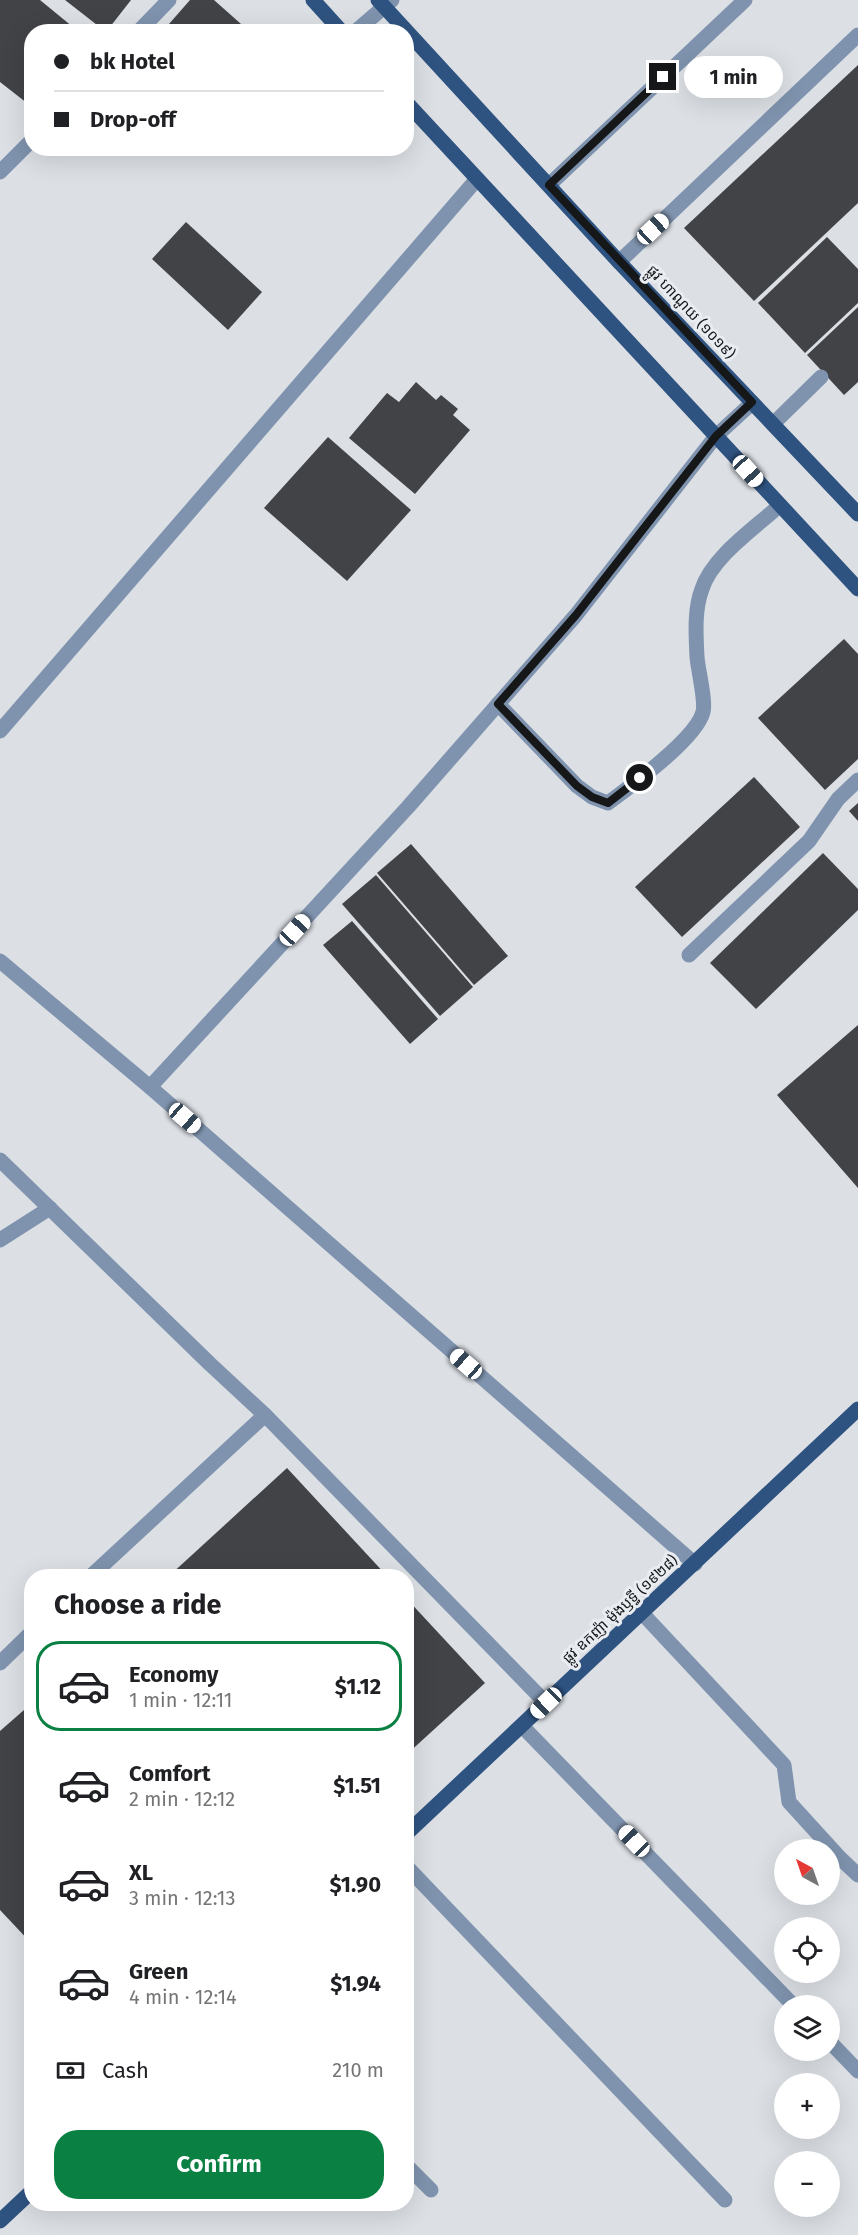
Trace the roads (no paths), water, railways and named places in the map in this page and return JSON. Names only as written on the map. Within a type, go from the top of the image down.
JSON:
[{"type":"main road","points":[[313,0],[335,24]]},
{"type":"main road","name":"ផ្លូវ ហាណូយ (១០១៩)","points":[[385,2],[405,24]]},
{"type":"main road","name":"ផ្លូវ ហាណូយ (១០១៩)","points":[[414,34],[619,262],[858,514]]},
{"type":"main road","points":[[414,111],[858,589]]},
{"type":"main road","name":"ផ្លូវ ឧកញ៉ា ម៉ុងឫទ្ធី (១៩២៨)","points":[[414,1827],[858,1409]]},
{"type":"main road","points":[[0,2221],[24,2198]]},
{"type":"street","points":[[146,24],[169,0]]},
{"type":"street","points":[[549,185],[745,0]]},
{"type":"street","points":[[363,24],[385,2]]},
{"type":"street","points":[[619,262],[858,35]]},
{"type":"street","points":[[0,172],[24,148]]},
{"type":"street","points":[[0,731],[477,179]]},
{"type":"street","points":[[773,424],[821,377]]},
{"type":"street","points":[[150,1087],[408,807],[576,615],[716,436],[752,402]]},
{"type":"street","points":[[498,704],[577,786],[592,797],[608,803],[690,734],[703,711],[697,658],[696,621],[701,589],[713,567],[780,506]]},
{"type":"street","points":[[689,954],[809,841],[838,799],[858,780]]},
{"type":"street","points":[[0,961],[150,1087],[695,1564]]},
{"type":"street","points":[[0,1160],[265,1415],[546,1703]]},
{"type":"street","points":[[0,1240],[50,1208]]},
{"type":"street","points":[[100,1569],[265,1415]]},
{"type":"street","points":[[642,1613],[784,1765],[789,1802],[858,1875]]},
{"type":"street","points":[[0,1663],[24,1640]]},
{"type":"street","points":[[522,1726],[783,1995]]},
{"type":"street","points":[[414,1874],[725,2200]]},
{"type":"street","points":[[840,2052],[858,2071]]},
{"type":"street","points":[[414,2173],[431,2190]]}]
